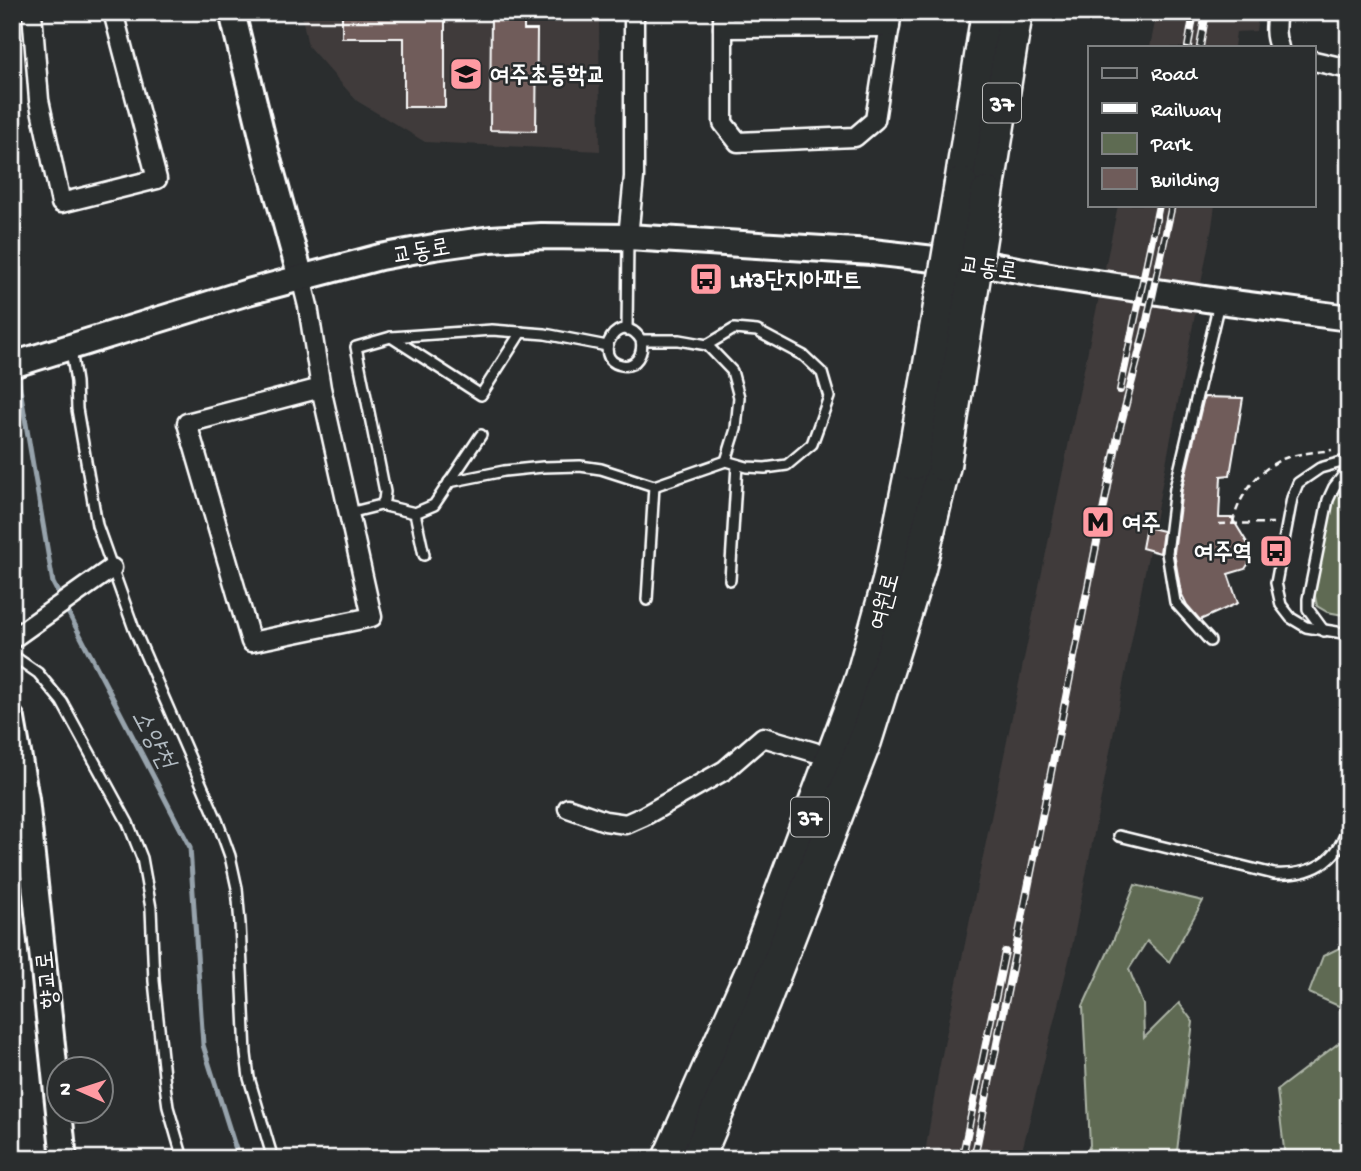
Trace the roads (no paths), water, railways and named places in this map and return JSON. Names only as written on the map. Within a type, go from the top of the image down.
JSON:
[{"type":"highway","name":"여원로","points":[[697,1159],[763,1003],[865,741],[919,569],[944,465],[974,189],[988,12]]},
{"type":"highway","name":"여원로","points":[[669,1159],[753,969],[862,678],[889,580],[974,189],[1016,12]]},
{"type":"highway","points":[[653,1159],[760,897],[864,615],[889,580]]},
{"type":"street","points":[[33,12],[38,100],[61,203],[158,179],[113,12]]},
{"type":"street","points":[[232,12],[266,152],[308,306],[321,388],[372,617],[251,642],[187,423],[321,388]]},
{"type":"street","points":[[628,237],[634,177],[634,12]]},
{"type":"street","points":[[1277,12],[1274,28],[1279,46]]},
{"type":"street","points":[[723,20],[891,20],[875,120],[855,137],[738,142],[723,123],[723,20]]},
{"type":"street","points":[[1316,61],[1349,69]]},
{"type":"street","name":"교동로","points":[[12,365],[248,292],[380,257],[491,239],[541,236],[628,237],[886,254],[996,266],[1056,277],[1349,318]]},
{"type":"street","points":[[18,635],[108,570]]},
{"type":"street","name":"향교로","points":[[12,719],[26,799],[64,1159]]},
{"type":"street","points":[[568,808],[605,821],[626,824],[725,770],[763,737],[814,752]]},
{"type":"lane","points":[[627,330],[628,237]]},
{"type":"lane","points":[[1210,641],[1175,602],[1167,553],[1175,488],[1219,301]]},
{"type":"lane","points":[[449,482],[530,468],[580,466],[600,469],[654,486],[726,461],[765,468],[787,465],[812,444],[829,397],[822,373],[804,356],[757,331],[734,329],[707,345]]},
{"type":"lane","points":[[381,505],[385,492],[356,347],[391,337],[492,330],[545,334],[607,346]]},
{"type":"lane","points":[[616,331],[633,331],[641,340],[642,351],[630,364],[619,364],[610,357],[608,340],[616,331]]},
{"type":"lane","points":[[391,337],[481,395],[521,332]]},
{"type":"lane","points":[[641,340],[680,340],[707,345],[732,371],[738,397],[736,429],[726,461]]},
{"type":"lane","points":[[66,349],[76,382],[77,409],[97,525],[108,570],[217,820],[230,856],[237,888],[249,1078],[273,1159]]},
{"type":"lane","points":[[349,513],[381,505],[415,513],[434,506],[481,435]]},
{"type":"lane","points":[[1349,460],[1320,468],[1298,484],[1292,498],[1276,583],[1281,605],[1291,618],[1306,627],[1349,634]]},
{"type":"lane","points":[[730,580],[737,465]]},
{"type":"lane","points":[[1324,631],[1308,609],[1308,599],[1328,500],[1334,487],[1347,471]]},
{"type":"lane","points":[[647,600],[654,486]]},
{"type":"lane","points":[[415,513],[424,555]]},
{"type":"lane","points":[[12,655],[38,673],[62,702],[128,823],[142,858],[151,908],[154,981],[165,1085],[168,1107],[183,1159]]},
{"type":"lane","points":[[1119,836],[1274,874],[1294,875],[1325,863],[1337,851],[1349,824]]},
{"type":"waterway","name":"소양천","points":[[12,340],[15,358]]},
{"type":"waterway","name":"소양천","points":[[17,371],[53,583],[190,847],[203,1045],[239,1159]]},
{"type":"railway","points":[[1188,46],[1194,12]]},
{"type":"railway","points":[[1200,46],[1206,12]]},
{"type":"railway","points":[[1120,390],[1159,206]]},
{"type":"railway","points":[[974,1159],[1119,431],[1144,334],[1172,206]]},
{"type":"railway","points":[[962,1159],[1005,952]]},
{"type":"place","name":"여주초등학교","points":[[466,74]]},
{"type":"place","name":"LH3단지아파트","points":[[706,279]]},
{"type":"place","name":"여주","points":[[1098,522]]},
{"type":"place","name":"여주역","points":[[1276,551]]}]
